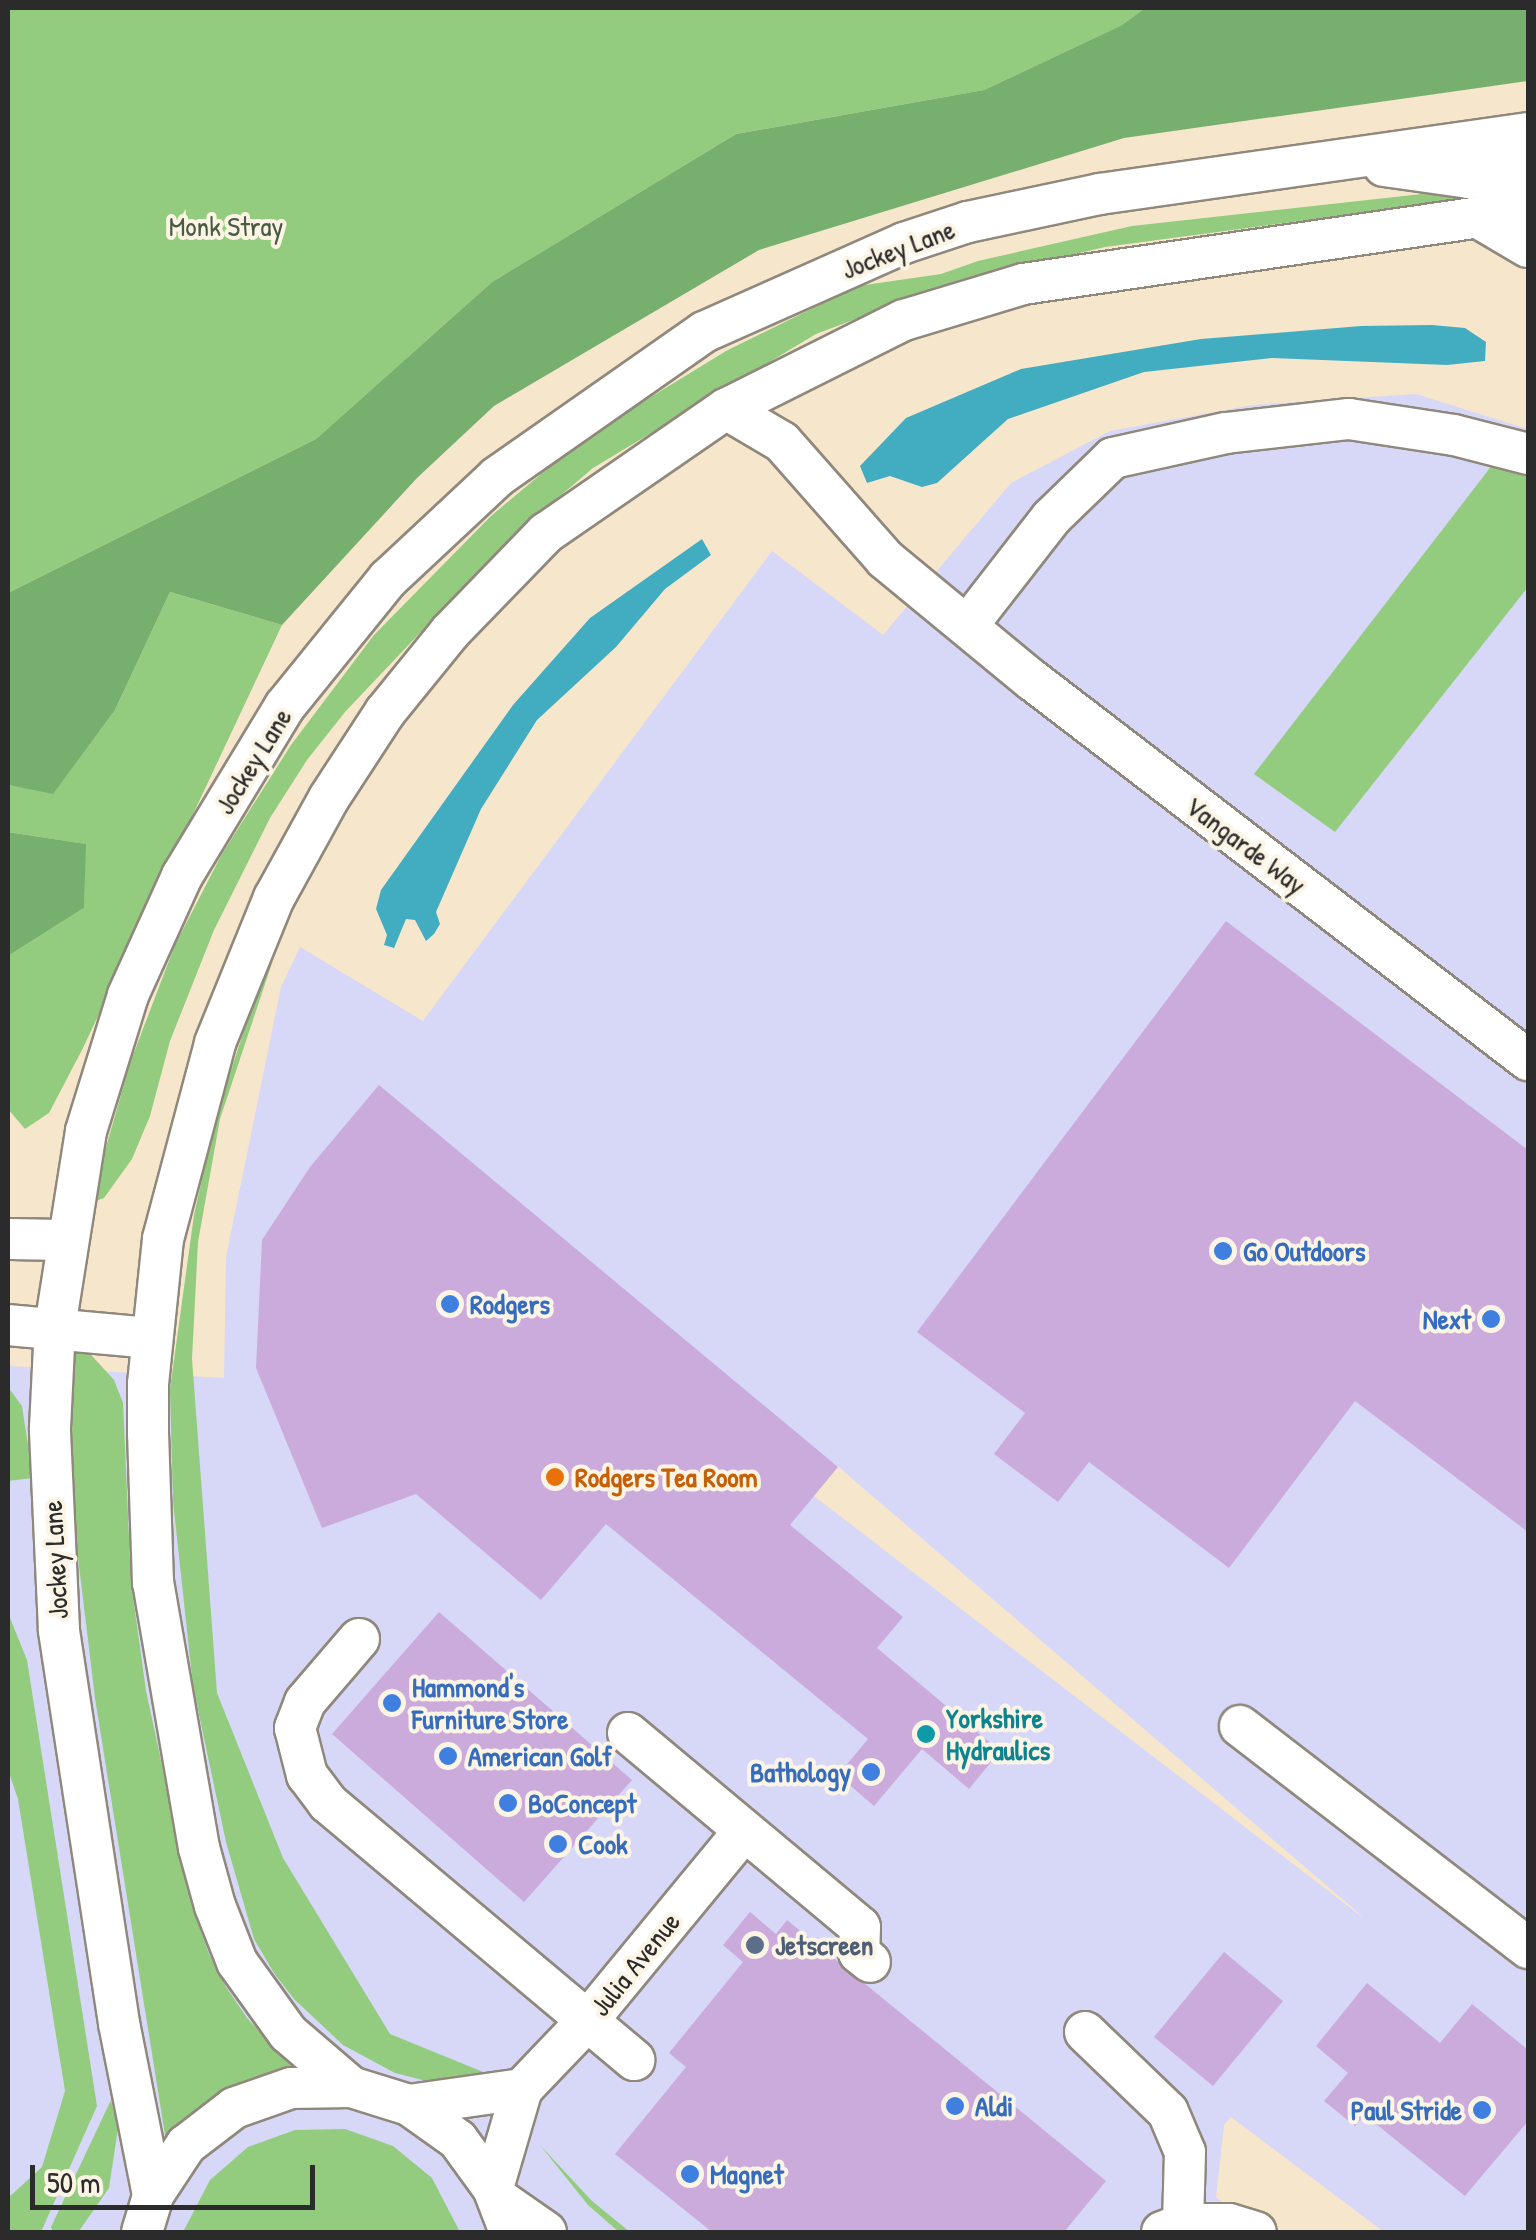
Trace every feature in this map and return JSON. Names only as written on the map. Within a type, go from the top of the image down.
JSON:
[{"type":"street","name":"Jockey Lane","points":[[139,2218],[118,2023],[59,1630],[50,1428],[55,1327],[86,1132],[128,995],[182,876],[285,706],[388,580],[497,477],[704,332],[904,244],[968,222],[1100,194],[1528,133]]},
{"type":"street","points":[[1335,159],[1469,178],[1528,172]]},
{"type":"street","points":[[351,2087],[288,2033],[237,1962],[199,1848],[153,1583],[148,1384],[163,1238],[215,1043],[274,898],[329,798],[385,712],[450,632],[546,533],[726,409],[904,320],[1023,284],[1528,210]]},
{"type":"street","points":[[1477,216],[1528,247]]},
{"type":"street","name":"Vangarde Way","points":[[726,409],[782,442],[885,560],[1528,1060]]},
{"type":"street","points":[[967,626],[1051,518],[1113,458],[1226,433],[1349,420],[1454,435],[1528,454]]},
{"type":"street","points":[[8,1239],[66,1240]]},
{"type":"street","points":[[8,1325],[152,1338]]},
{"type":"street","points":[[360,1638],[305,1702],[295,1728],[307,1775],[328,1803],[634,2060]]},
{"type":"street","points":[[1240,1726],[1528,1948]]},
{"type":"street","points":[[628,1733],[751,1826],[860,1927],[859,1953],[870,1962]]},
{"type":"street","name":"Julia Avenue","points":[[501,2207],[522,2090],[589,2019],[751,1826]]},
{"type":"street","points":[[1084,2032],[1168,2112],[1186,2152],[1173,2228],[1229,2224],[1256,2232]]},
{"type":"street","points":[[139,2218],[186,2145],[234,2108],[291,2088],[351,2087],[409,2106],[458,2140],[501,2207],[546,2232]]},
{"type":"street","points":[[409,2106],[522,2090]]},
{"type":"shaded area","points":[[1416,394],[1528,429],[1528,2232],[1384,2232],[1231,2117],[1224,2125],[1216,2197],[1259,2232],[8,2232],[8,1366],[224,1378],[226,1257],[281,987],[300,947],[423,1021],[772,551],[883,635],[1011,483],[1110,431],[1253,405]],"holes":[[[834,1463],[1361,1915],[810,1493]]]},
{"type":"green space","name":"Monk Stray","points":[[8,8],[1145,8],[1122,25],[984,90],[736,134],[492,282],[316,439],[8,593]]},
{"type":"green space","points":[[1145,8],[1528,8],[1528,81],[1124,138],[759,250],[494,406],[417,478],[282,625],[170,592],[115,710],[53,794],[8,785],[8,593],[316,439],[492,282],[736,134],[984,90],[1122,25]]},
{"type":"green space","points":[[1458,190],[1459,200],[1105,247],[948,284],[816,334],[593,468],[506,542],[345,712],[307,760],[270,818],[214,930],[170,1041],[150,1116],[132,1159],[104,1198],[96,1201],[97,1179],[130,1063],[175,945],[222,854],[291,745],[374,635],[491,516],[584,438],[726,351],[858,286],[941,274],[978,261],[1132,226]]},
{"type":"green space","points":[[1493,464],[1528,477],[1528,587],[1335,832],[1254,774]]},
{"type":"green space","points":[[170,592],[282,625],[83,1048],[49,1113],[25,1129],[8,1109],[8,956],[84,908],[85,844],[8,832],[8,785],[53,793],[115,710]]},
{"type":"green space","points":[[8,832],[86,844],[84,908],[8,956]]},
{"type":"green space","points":[[273,960],[220,1119],[198,1242],[192,1359],[217,1693],[283,1858],[390,2034],[493,2076],[442,2085],[395,2073],[343,2045],[294,1999],[274,1973],[254,1939],[226,1842],[193,1686],[173,1501],[170,1389],[194,1215],[216,1116],[254,1000]]},
{"type":"green space","points":[[83,1346],[114,1380],[123,1403],[131,1582],[146,1691],[193,1908],[226,1987],[247,2018],[296,2071],[166,2141],[95,1698],[76,1541],[70,1444],[72,1347]]},
{"type":"green space","points":[[8,1387],[22,1406],[33,1478],[8,1481]]},
{"type":"green space","points":[[8,1613],[27,1660],[97,2106],[41,2232],[8,2232],[8,2198],[42,2167],[65,2091],[18,1799],[8,1770]]},
{"type":"green space","points":[[111,2100],[118,2128],[109,2188],[79,2231],[53,2232],[51,2227]]},
{"type":"green space","points":[[345,2129],[393,2146],[432,2178],[460,2232],[183,2232],[210,2180],[248,2147],[295,2130]]},
{"type":"green space","points":[[540,2145],[592,2201],[630,2232],[619,2232],[588,2205]]},
{"type":"water","points":[[1361,326],[1465,328],[1486,342],[1485,361],[1447,365],[1272,358],[1144,372],[1008,419],[937,483],[922,487],[890,476],[867,483],[860,466],[906,418],[1021,369],[1201,339]]},
{"type":"water","points":[[702,539],[711,555],[665,589],[616,647],[537,720],[481,809],[436,912],[440,924],[434,934],[426,941],[415,920],[406,919],[394,948],[384,945],[387,935],[376,909],[381,890],[513,705],[590,618]]},
{"type":"building","name":"Go Outdoors","points":[[1226,921],[1528,1150],[1528,1532],[1355,1401],[1229,1568],[1089,1462],[1058,1502],[994,1454],[1025,1413],[917,1332]]},
{"type":"building","name":"Rodgers","points":[[379,1085],[838,1467],[790,1525],[903,1617],[877,1648],[1000,1751],[969,1789],[922,1749],[874,1806],[838,1775],[868,1739],[606,1524],[541,1600],[416,1494],[322,1528],[256,1368],[262,1240],[310,1167]]},
{"type":"building","points":[[439,1612],[632,1780],[524,1902],[332,1734]]},
{"type":"building","points":[[750,1912],[776,1934],[787,1920],[1106,2181],[1064,2232],[712,2232],[615,2154],[686,2067],[669,2053],[743,1962],[723,1945]]},
{"type":"building","points":[[1224,1952],[1283,2001],[1213,2086],[1154,2037]]},
{"type":"building","points":[[1367,1983],[1440,2043],[1472,2004],[1528,2050],[1528,2121],[1465,2196],[1365,2115],[1355,2126],[1324,2101],[1348,2073],[1316,2046]]},
{"type":"place","name":"Go Outdoors","points":[[1223,1251]]},
{"type":"place","name":"Rodgers","points":[[450,1304]]},
{"type":"place","name":"Next","points":[[1491,1319]]},
{"type":"place","name":"Rodgers Tea Room","points":[[555,1477]]},
{"type":"place","name":"Hammond's Furniture Store","points":[[392,1703]]},
{"type":"place","name":"Yorkshire Hydraulics","points":[[926,1734]]},
{"type":"place","name":"American Golf","points":[[448,1756]]},
{"type":"place","name":"Bathology","points":[[871,1772]]},
{"type":"place","name":"BoConcept","points":[[508,1803]]},
{"type":"place","name":"Cook","points":[[558,1844]]},
{"type":"place","name":"Jetscreen","points":[[755,1945]]},
{"type":"place","name":"Aldi","points":[[955,2106]]},
{"type":"place","name":"Paul Stride","points":[[1482,2110]]},
{"type":"place","name":"Magnet","points":[[690,2174]]}]
